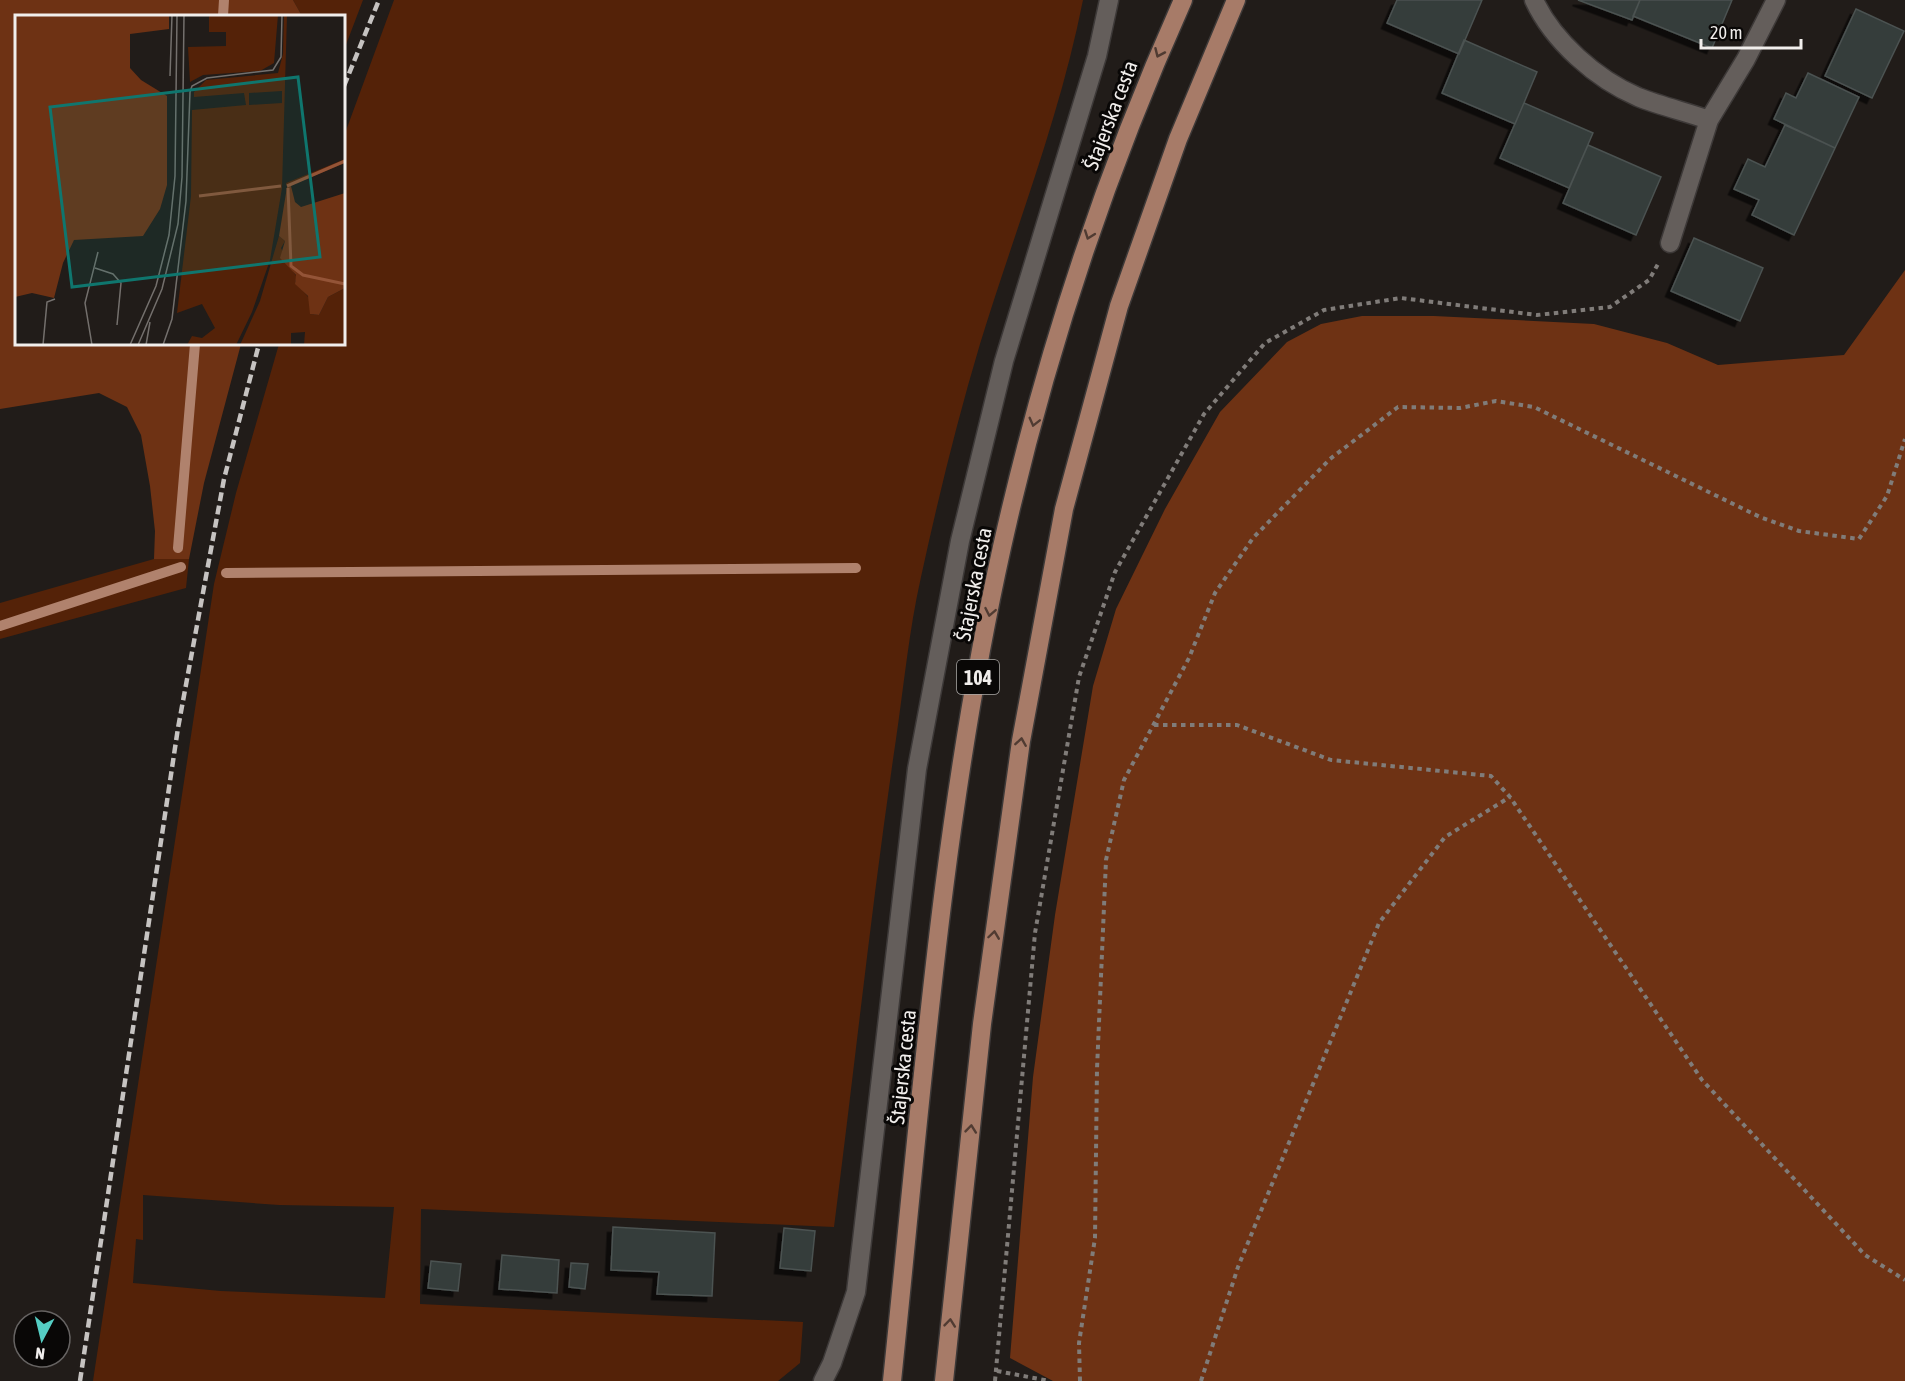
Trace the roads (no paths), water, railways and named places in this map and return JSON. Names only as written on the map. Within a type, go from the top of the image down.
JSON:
[{"type":"main road","name":"Štajerska cesta","points":[[892,1381],[943,896],[968,730],[1002,548],[1045,381],[1087,240],[1152,69],[1183,0]]},
{"type":"main road","name":"104","points":[[944,1381],[982,1024],[1019,753],[1065,509],[1119,306],[1178,139],[1236,0]]},
{"type":"street","points":[[823,1381],[832,1364],[856,1292],[917,769],[960,541],[1004,361],[1097,56],[1109,0]]},
{"type":"street","points":[[1534,0],[1544,22],[1582,63],[1637,96],[1709,120]]},
{"type":"street","points":[[1670,243],[1709,120],[1746,59],[1776,0]]},
{"type":"waterway","points":[[223,15],[224,0]]},
{"type":"waterway","points":[[178,548],[195,345]]},
{"type":"waterway","points":[[0,626],[181,567]]},
{"type":"waterway","points":[[226,573],[856,568]]},
{"type":"railway","points":[[345,84],[379,0]]},
{"type":"railway","points":[[80,1381],[178,728],[224,479],[259,345]]}]
